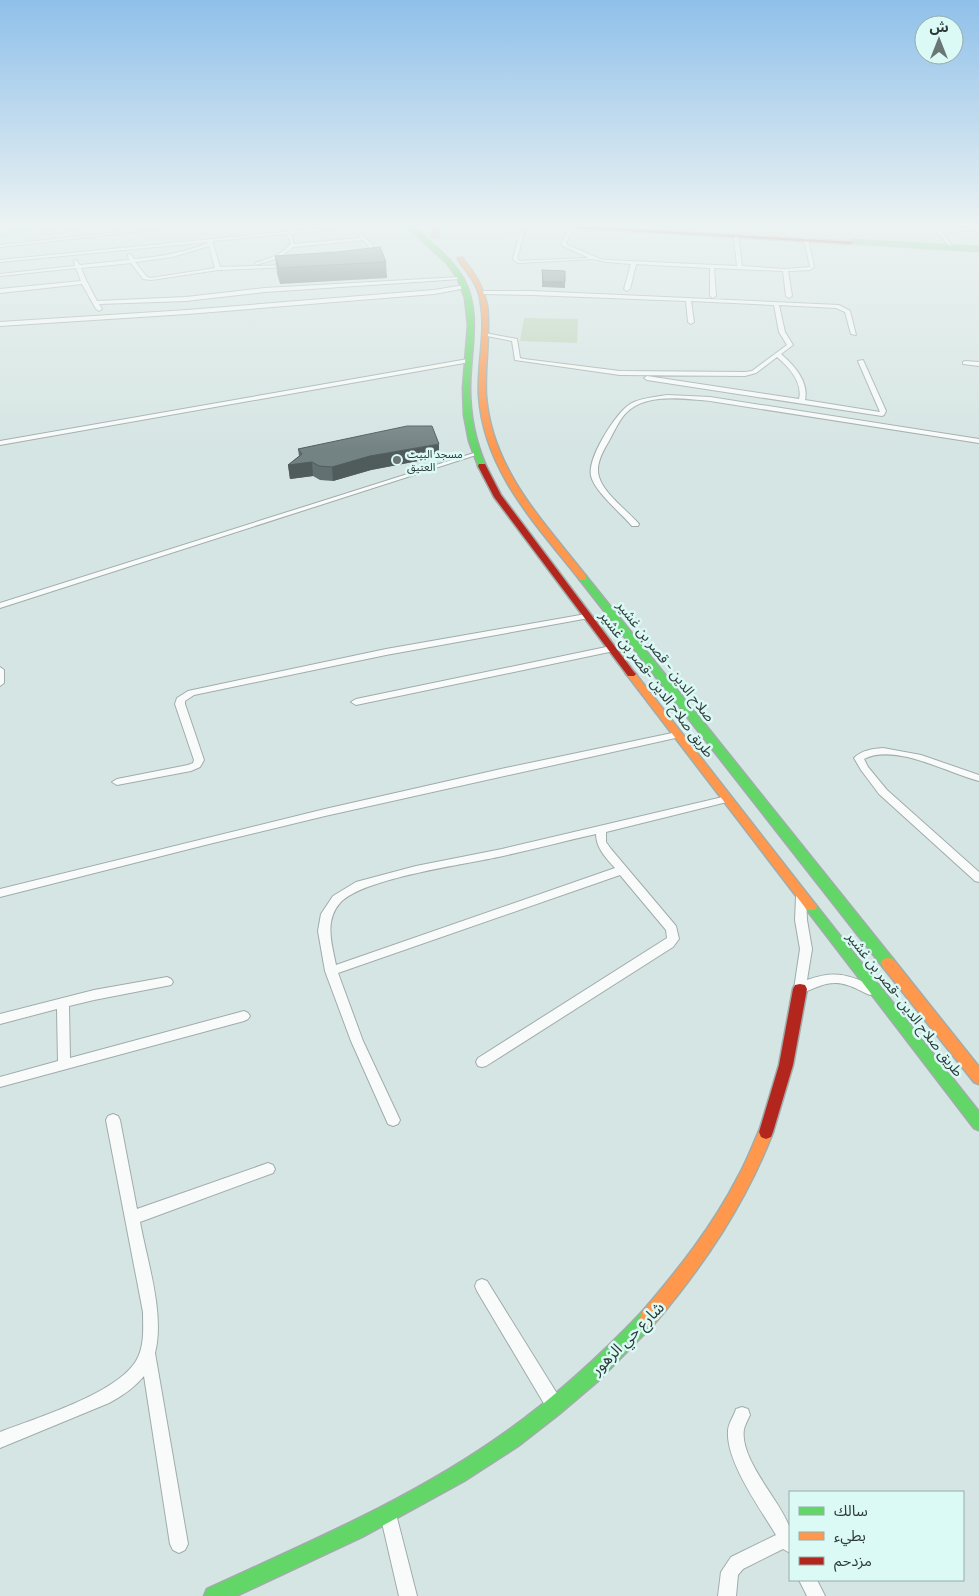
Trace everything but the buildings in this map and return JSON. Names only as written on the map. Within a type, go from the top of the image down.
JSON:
[{"type":"main road","name":"طريق صلاح الدين -قصر بن غشير","points":[[467,301],[472,322],[468,361],[468,418],[476,454],[497,495],[677,736],[979,1123]]},
{"type":"main road","name":"صلاح الدين - قصر بن غشير","points":[[484,301],[486,309],[486,335],[482,369],[488,428],[496,453],[510,482],[523,502],[705,734],[979,1078]]},
{"type":"main road","points":[[577,603],[599,598]]},
{"type":"main road","name":"شارع حي الزهور","points":[[214,1596],[388,1514],[463,1472],[555,1406],[606,1363],[666,1298],[700,1252],[743,1186],[764,1140],[781,1083],[800,988]]},
{"type":"street","points":[[103,316],[96,303],[130,301]]},
{"type":"street","points":[[0,324],[317,301]]},
{"type":"street","points":[[688,301],[691,322]]},
{"type":"street","points":[[743,301],[844,308],[847,310],[854,334]]},
{"type":"street","points":[[614,373],[754,372],[790,345],[782,332],[776,303]]},
{"type":"street","points":[[486,335],[515,340],[519,360],[882,413],[880,402],[861,361]]},
{"type":"street","points":[[777,354],[789,364],[803,388],[804,394],[801,402]]},
{"type":"street","points":[[0,443],[468,361]]},
{"type":"street","points":[[965,363],[979,364]]},
{"type":"street","points":[[635,524],[600,485],[594,470],[596,460],[604,444],[624,412],[638,403],[668,398],[710,399],[979,441]]},
{"type":"street","points":[[0,606],[476,454]]},
{"type":"street","points":[[117,782],[191,768],[197,765],[199,760],[180,704],[180,700],[190,693],[386,652],[586,616]]},
{"type":"street","points":[[356,702],[611,649]]},
{"type":"street","points":[[0,670],[0,683]]},
{"type":"street","points":[[0,893],[206,841],[498,772],[677,736]]},
{"type":"street","points":[[979,778],[893,751],[868,752],[859,758],[864,768],[883,792],[979,878]]},
{"type":"street","points":[[393,1120],[357,1041],[331,971],[325,941],[325,921],[337,899],[360,885],[416,870],[502,853],[727,799]]},
{"type":"street","points":[[482,1062],[669,944],[673,939],[672,929],[601,842],[601,830]]},
{"type":"street","points":[[331,971],[622,870]]},
{"type":"street","name":"شارع حي الزهور","points":[[800,988],[806,949],[801,920],[801,897]]},
{"type":"street","points":[[800,988],[822,979],[841,978],[855,982],[880,996]]},
{"type":"street","points":[[0,1019],[94,995],[167,982]]},
{"type":"street","points":[[63,1003],[64,1065]]},
{"type":"street","points":[[0,1082],[244,1016]]},
{"type":"street","points":[[0,1440],[101,1400],[120,1390],[142,1366],[148,1355],[152,1340],[152,1325],[113,1120]]},
{"type":"street","points":[[131,1218],[268,1169]]},
{"type":"street","points":[[482,1286],[555,1406]]},
{"type":"street","points":[[148,1355],[179,1544]]},
{"type":"street","points":[[727,1596],[730,1572],[736,1563],[789,1541],[752,1480],[740,1450],[736,1430],[742,1415]]},
{"type":"street","points":[[388,1514],[408,1596]]},
{"type":"street","points":[[808,1581],[816,1596]]},
{"type":"green space","points":[[524,318],[578,319],[577,343],[520,341]]},
{"type":"traffic: fast","points":[[469,301],[471,325],[467,374],[468,415],[473,441],[482,466]]},
{"type":"traffic: fast","points":[[583,578],[888,963]]},
{"type":"traffic: fast","points":[[811,907],[979,1123]]},
{"type":"traffic: fast","points":[[214,1596],[390,1512],[457,1475],[490,1454],[533,1424],[573,1391],[648,1318]]},
{"type":"traffic: slow","points":[[483,301],[485,319],[482,386],[485,417],[490,437],[506,475],[517,493],[583,578]]},
{"type":"traffic: slow","points":[[631,674],[811,907]]},
{"type":"traffic: slow","points":[[888,963],[979,1078]]},
{"type":"traffic: slow","points":[[648,1318],[683,1276],[716,1230],[744,1182],[766,1132]]},
{"type":"traffic: jam","points":[[482,466],[497,495],[631,674]]},
{"type":"traffic: jam","points":[[766,1132],[786,1065],[800,989]]},
{"type":"place","name":"مسجد البيت العتيق","points":[[397,460]]}]
